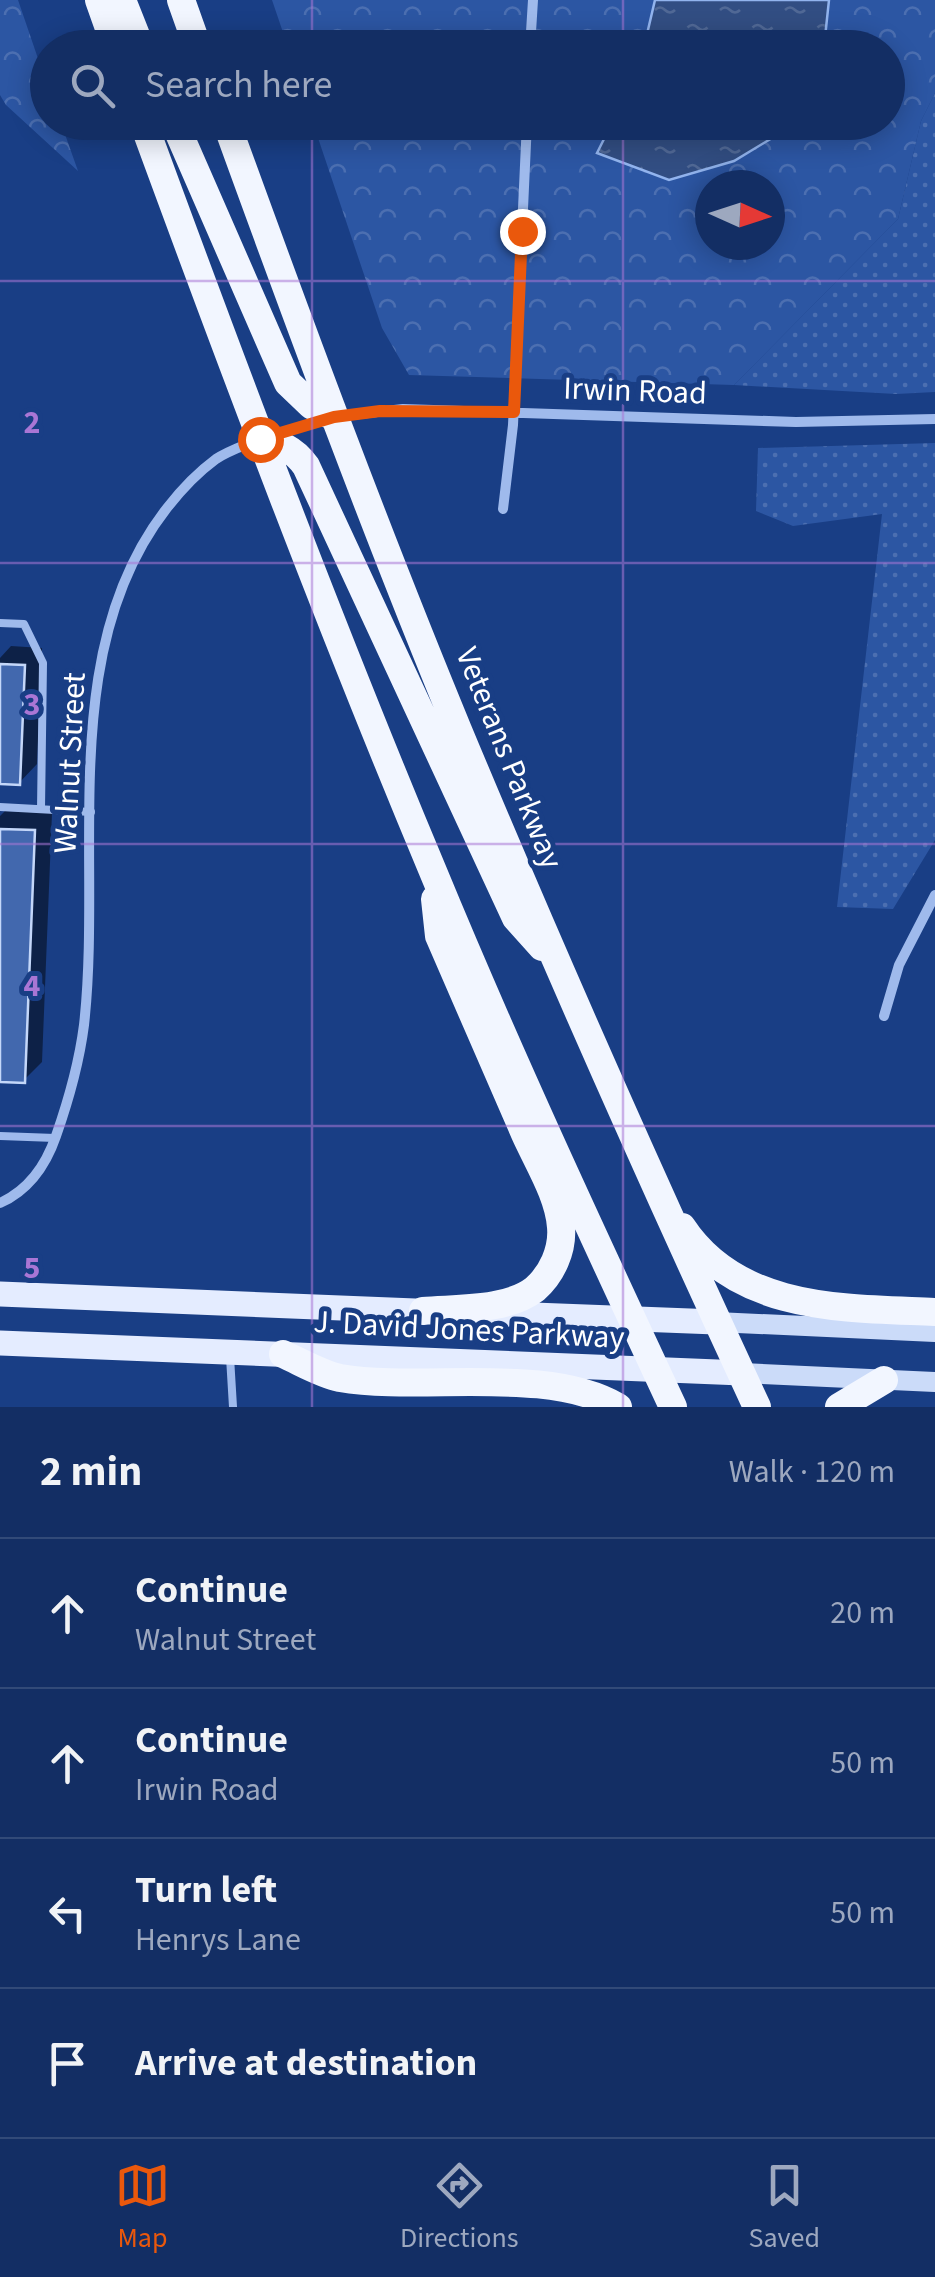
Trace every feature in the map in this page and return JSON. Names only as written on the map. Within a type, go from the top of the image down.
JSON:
[{"type":"highway","points":[[98,0],[109,30]]},
{"type":"highway","points":[[122,0],[134,30]]},
{"type":"highway","points":[[181,0],[192,30]]},
{"type":"highway","points":[[151,140],[260,439],[433,872],[630,1320],[673,1407]]},
{"type":"highway","points":[[182,140],[288,383],[311,405],[334,417]]},
{"type":"highway","name":"Veterans Parkway","points":[[233,140],[334,417],[457,726],[556,962],[716,1322],[758,1407]]},
{"type":"highway","points":[[260,439],[284,445],[306,466],[516,918],[556,962]]},
{"type":"highway","points":[[423,1311],[485,1305],[526,1295],[544,1280],[555,1263],[562,1226],[439,936],[433,872]]},
{"type":"highway","points":[[656,1186],[688,1236],[709,1256],[732,1274],[775,1295],[816,1306],[935,1312]]},
{"type":"highway","points":[[282,1354],[338,1378],[559,1388],[576,1390],[618,1407]]},
{"type":"highway","points":[[839,1407],[848,1398],[884,1380]]},
{"type":"main road","name":"J. David Jones Parkway","points":[[0,1294],[935,1332]]},
{"type":"main road","name":"J. David Jones Parkway","points":[[0,1343],[935,1382]]},
{"type":"street","points":[[531,30],[533,0]]},
{"type":"street","points":[[503,509],[514,412],[526,140]]},
{"type":"street","name":"Irwin Road","points":[[334,417],[402,409],[796,422],[935,419]]},
{"type":"street","name":"Walnut Street","points":[[0,1203],[19,1195],[50,1156],[70,1100],[84,1024],[96,690],[106,631],[124,579],[153,526],[195,476],[218,457],[260,439],[334,417]]},
{"type":"street","points":[[884,1016],[900,965],[935,895]]},
{"type":"lane","points":[[0,623],[24,624],[43,663],[42,809]]},
{"type":"lane","points":[[0,807],[90,812]]},
{"type":"lane","points":[[0,1136],[55,1138]]},
{"type":"lane","points":[[229,1353],[233,1407]]},
{"type":"green space","points":[[0,0],[18,0],[30,35],[30,127],[0,95]]},
{"type":"green space","points":[[272,0],[935,0],[935,93],[921,121],[898,219],[734,385],[409,375],[382,328],[319,140],[905,140],[905,30],[282,30]]},
{"type":"green space","points":[[935,93],[935,392],[896,394],[734,385],[898,219],[921,121]]},
{"type":"green space","points":[[44,140],[67,140],[78,171]]},
{"type":"green space","points":[[935,443],[935,840],[893,909],[837,907],[882,514],[793,526],[756,511],[758,448]]},
{"type":"water","points":[[655,0],[829,0],[826,30],[648,30]]},
{"type":"water","points":[[603,140],[769,140],[734,161],[669,180],[597,153]]},
{"type":"building","points":[[0,664],[25,665],[20,785],[0,784]]},
{"type":"building","points":[[0,829],[35,830],[25,1083],[0,1082]]},
{"type":"route","points":[[260,439],[334,417],[380,411],[514,412],[522,231]]}]
